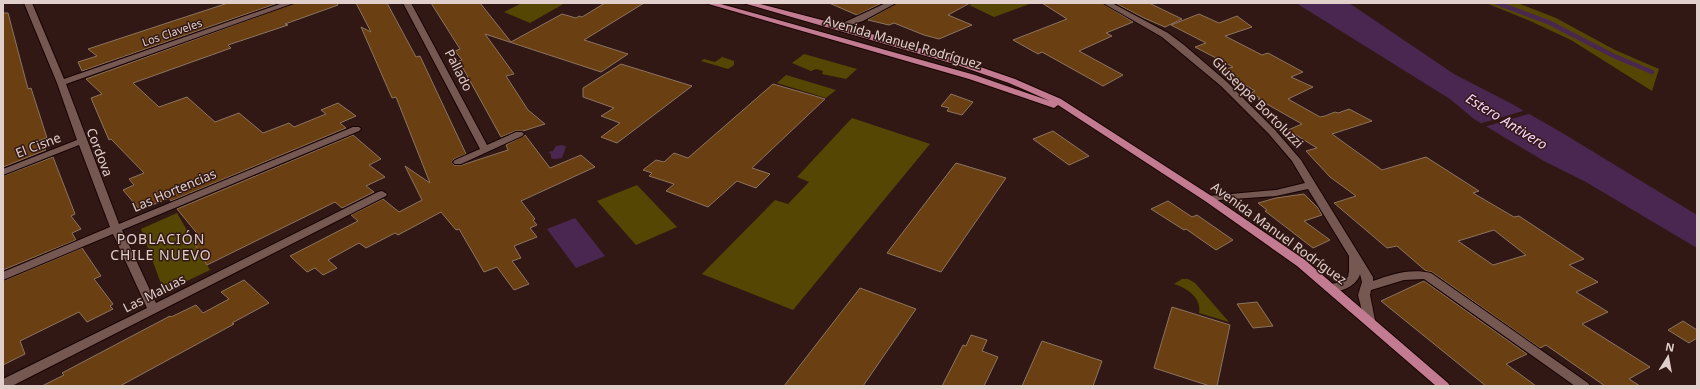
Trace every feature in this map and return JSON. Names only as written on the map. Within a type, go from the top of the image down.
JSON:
[{"type":"main road","name":"Avenida Manuel Rodríguez","points":[[709,3],[996,84],[1048,103],[1085,119]]},
{"type":"main road","name":"Avenida Manuel Rodríguez","points":[[748,3],[838,27],[958,62],[1012,81],[1052,98],[1209,198],[1301,263],[1332,288],[1444,386]]},
{"type":"main road","points":[[751,14],[761,7]]},
{"type":"street","name":"Cordova","points":[[28,3],[61,82],[116,229],[153,309]]},
{"type":"street","name":"Los Claveles","points":[[61,82],[290,3]]},
{"type":"street","name":"Pallado","points":[[407,3],[485,150]]},
{"type":"street","points":[[838,27],[860,19],[892,3]]},
{"type":"street","name":"Giuseppe Bortoluzzi","points":[[1107,3],[1164,35],[1202,64],[1272,132],[1296,160],[1367,277],[1368,282],[1364,295],[1369,320]]},
{"type":"street","name":"Las Hortencias","points":[[3,276],[356,129]]},
{"type":"street","points":[[458,162],[519,134]]},
{"type":"street","name":"El Cisne","points":[[3,172],[82,141]]},
{"type":"street","points":[[1209,198],[1274,192],[1305,187],[1311,184]]},
{"type":"street","name":"Las Maluas","points":[[3,385],[382,194]]},
{"type":"street","points":[[1332,288],[1344,285],[1353,279],[1355,271],[1353,256]]},
{"type":"street","points":[[1366,288],[1405,275],[1416,274],[1428,276],[1584,386]]},
{"type":"shaded area","points":[[522,3],[565,3],[530,23],[504,12]]},
{"type":"shaded area","points":[[974,3],[1032,3],[994,17],[969,5]]},
{"type":"shaded area","points":[[1486,3],[1517,3],[1528,7],[1556,18],[1615,50],[1659,69],[1652,91],[1571,40]]},
{"type":"shaded area","points":[[804,54],[857,69],[846,79],[822,74],[823,71],[816,69],[811,71],[792,63]]},
{"type":"shaded area","points":[[722,57],[734,61],[734,65],[728,69],[701,61],[704,59],[715,62]]},
{"type":"shaded area","points":[[786,75],[836,90],[826,98],[777,83]]},
{"type":"shaded area","points":[[852,118],[930,144],[793,310],[702,274],[775,200],[788,204],[809,182],[797,177]]},
{"type":"shaded area","points":[[637,185],[677,227],[636,245],[597,201]]},
{"type":"shaded area","points":[[177,213],[210,270],[164,292],[141,229]]},
{"type":"shaded area","points":[[1182,279],[1188,279],[1195,283],[1229,322],[1199,313],[1196,298],[1184,288],[1174,284]]},
{"type":"water","name":"Estero Antivero","points":[[1296,3],[1349,3],[1454,74],[1512,104],[1564,134],[1697,215],[1697,248],[1586,182],[1544,161],[1474,119],[1450,99]]},
{"type":"water","points":[[563,145],[566,147],[562,158],[551,158],[551,154],[548,152],[553,151],[556,146]]},
{"type":"water","points":[[575,218],[605,256],[576,268],[547,229]]},
{"type":"pier","points":[[1526,110],[1532,113],[1484,127],[1479,124]]},
{"type":"building","points":[[228,3],[278,3],[82,71],[78,62],[97,56],[88,49]]},
{"type":"building","points":[[295,3],[337,3],[338,5],[285,24],[288,25],[228,45],[231,48],[133,83],[159,107],[187,97],[215,122],[239,113],[263,133],[289,123],[294,127],[326,114],[321,110],[338,103],[356,116],[340,123],[346,128],[171,201],[169,198],[140,210],[123,190],[134,185],[129,179],[144,173],[111,139],[109,140],[91,98],[102,94],[86,79]]},
{"type":"building","points":[[356,3],[387,3],[416,57],[420,56],[466,154],[454,159],[452,162],[454,165],[462,165],[508,150],[506,145],[525,135],[550,168],[581,155],[595,167],[521,201],[535,219],[533,220],[537,225],[530,228],[537,237],[514,246],[521,258],[512,261],[529,284],[514,290],[497,267],[484,272],[459,229],[456,230],[441,212],[398,235],[395,233],[366,248],[359,243],[328,260],[337,268],[323,275],[315,268],[307,272],[290,256],[358,221],[351,215],[383,199],[399,212],[422,200],[405,166],[430,183],[396,97],[392,98],[361,27],[371,32]]},
{"type":"building","points":[[431,3],[480,3],[511,42],[562,14],[576,18],[579,16],[582,17],[605,3],[644,3],[584,40],[628,54],[601,72],[485,34],[514,74],[506,76],[528,110],[545,124],[523,131],[515,131],[501,137],[459,61],[462,60],[455,51],[460,49]]},
{"type":"building","points":[[829,3],[882,3],[857,15]]},
{"type":"building","points":[[897,3],[970,3],[948,15],[972,25],[939,39],[924,35],[894,23],[889,25],[868,20]]},
{"type":"building","points":[[1042,3],[1102,3],[1133,22],[1106,33],[1112,36],[1079,51],[1123,75],[1103,86],[1042,52],[1038,54],[1013,40],[1067,19]]},
{"type":"building","points":[[1115,3],[1149,3],[1182,19],[1165,27]]},
{"type":"building","points":[[3,13],[8,13],[28,89],[31,88],[47,138],[37,141],[46,150],[3,167]]},
{"type":"building","points":[[1199,14],[1219,23],[1237,16],[1252,27],[1225,36],[1262,55],[1268,53],[1303,72],[1291,77],[1313,87],[1288,99],[1320,117],[1349,109],[1372,121],[1332,134],[1382,170],[1426,157],[1479,191],[1473,193],[1514,217],[1519,216],[1584,259],[1569,265],[1598,282],[1576,292],[1608,312],[1582,324],[1650,367],[1629,379],[1640,386],[1605,386],[1546,345],[1540,348],[1432,272],[1426,271],[1397,246],[1387,248],[1334,203],[1356,196],[1330,177],[1306,151],[1317,148],[1288,130],[1302,124],[1258,99],[1260,98],[1251,93],[1255,91],[1221,70],[1233,67],[1195,47],[1206,43],[1171,25]],"holes":[[[1494,230],[1526,255],[1493,265],[1458,241]]]},
{"type":"building","points":[[621,64],[692,86],[617,143],[601,137],[620,123],[601,116],[614,108],[583,97],[583,88]]},
{"type":"building","points":[[773,84],[825,99],[752,168],[770,174],[756,188],[737,181],[708,207],[666,191],[674,184],[649,176],[652,173],[643,170],[656,160],[664,162],[674,153],[688,158]]},
{"type":"building","points":[[951,94],[973,102],[962,115],[947,111],[949,108],[941,106]]},
{"type":"building","points":[[1053,131],[1089,156],[1069,165],[1033,139]]},
{"type":"building","points":[[353,135],[381,159],[369,165],[385,177],[366,186],[374,192],[342,208],[335,202],[207,265],[193,241],[200,237],[177,209]]},
{"type":"building","points":[[53,157],[75,214],[71,216],[81,229],[72,233],[76,240],[3,270],[3,176]]},
{"type":"building","points":[[956,163],[1006,178],[941,272],[887,253]]},
{"type":"building","points":[[1304,194],[1318,208],[1322,215],[1304,221],[1330,240],[1313,248],[1265,211],[1267,210],[1258,203],[1276,198]]},
{"type":"building","points":[[1168,201],[1192,217],[1197,215],[1233,240],[1216,250],[1186,229],[1184,230],[1151,209]]},
{"type":"building","points":[[82,248],[101,276],[94,279],[113,304],[110,306],[113,309],[87,322],[79,312],[20,341],[25,354],[3,365],[3,281]]},
{"type":"building","points":[[244,280],[269,303],[232,323],[234,324],[120,386],[42,386],[64,375],[62,373],[170,316],[171,317],[196,305],[203,313],[229,299],[221,292]]},
{"type":"building","points":[[1424,281],[1527,354],[1506,364],[1536,386],[1486,386],[1381,301]]},
{"type":"building","points":[[860,288],[916,309],[863,386],[784,386]]},
{"type":"building","points":[[1257,302],[1273,326],[1253,328],[1237,304]]},
{"type":"building","points":[[1172,307],[1230,325],[1217,386],[1210,386],[1154,368]]},
{"type":"building","points":[[1683,321],[1697,330],[1697,338],[1689,343],[1668,330]]},
{"type":"building","points":[[971,335],[987,340],[982,351],[998,357],[984,386],[942,386],[963,345],[966,346]]},
{"type":"building","points":[[1042,341],[1102,361],[1093,386],[1022,386]]},
{"type":"waterway","points":[[1497,3],[1548,22],[1614,56],[1652,72]]},
{"type":"district","name":"POBLACIÓN CHILE NUEVO","points":[[161,246]]}]
